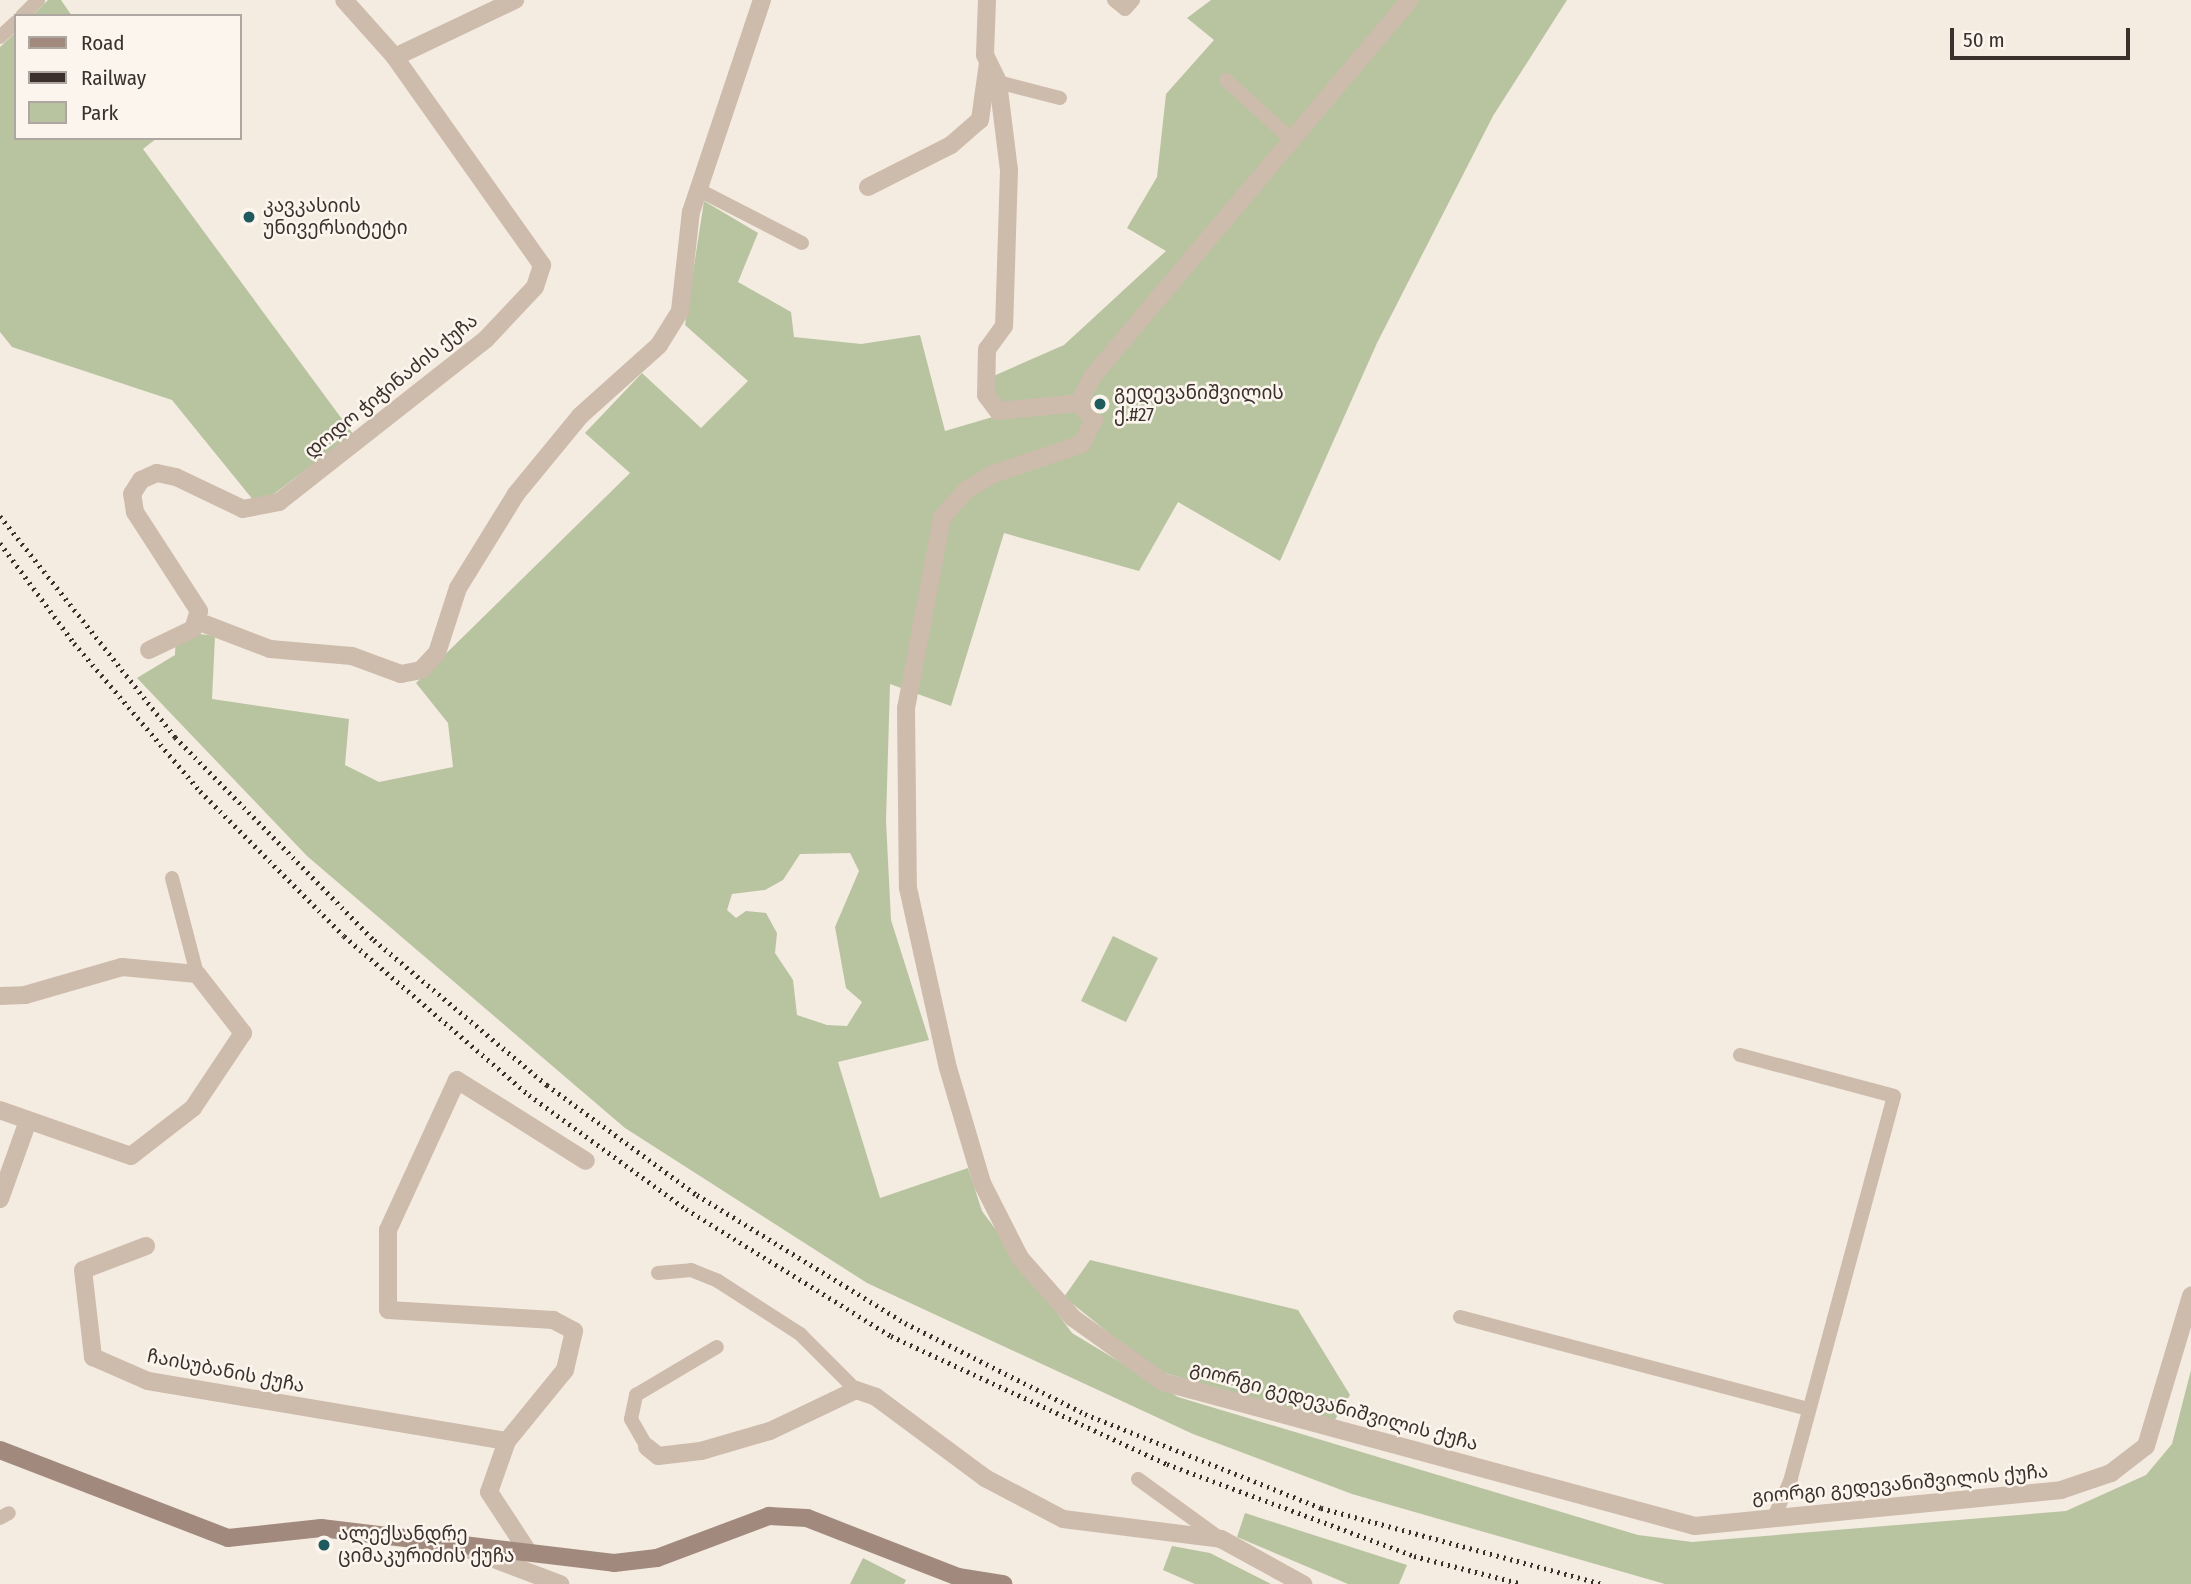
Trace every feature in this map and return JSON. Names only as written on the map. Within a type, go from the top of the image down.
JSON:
[{"type":"street","name":"დოდო ჭიჭინაძის ქუჩა","points":[[197,621],[199,611],[135,512],[132,494],[141,480],[157,473],[176,477],[243,509],[279,502],[486,339],[535,287],[542,265],[533,244],[395,57],[344,0]]},
{"type":"street","points":[[395,57],[515,0]]},
{"type":"street","points":[[149,650],[193,629],[197,621],[270,649],[352,656],[401,674],[421,670],[438,653],[458,588],[516,494],[580,416],[659,345],[680,311],[697,189],[762,0]]},
{"type":"street","points":[[987,0],[982,25],[989,62],[998,82],[1009,170],[1004,326],[986,349],[986,396],[998,411],[1079,403],[1092,377],[1409,0]]},
{"type":"street","points":[[868,187],[951,145],[980,120],[989,62]]},
{"type":"street","name":"გიორგი გედევანიშვილის ქუჩა","points":[[1079,403],[1094,420],[1082,444],[993,474],[966,490],[943,518],[906,708],[908,888],[948,1068],[982,1183],[1020,1258],[1073,1318],[1163,1382],[1695,1527],[1774,1515],[2061,1490],[2111,1473],[2146,1446],[2191,1296]]},
{"type":"street","points":[[0,996],[25,995],[122,967],[197,974],[243,1033],[193,1108],[131,1156],[0,1110]]},
{"type":"street","points":[[527,1550],[489,1492],[508,1441],[565,1370],[573,1331],[553,1320],[388,1310],[388,1230],[457,1080],[586,1161]]},
{"type":"street","points":[[0,1199],[28,1121]]},
{"type":"street","name":"ჩაისუბანის ქუჩა","points":[[146,1246],[83,1270],[93,1357],[148,1381],[508,1441]]},
{"type":"street","points":[[647,1447],[658,1456],[701,1451],[770,1432],[856,1390],[876,1397],[985,1478],[1063,1519],[1221,1539],[1303,1584]]},
{"type":"street","points":[[0,1450],[228,1538],[321,1528],[436,1538],[614,1563],[657,1559],[769,1516],[807,1518],[958,1577],[1003,1584]]},
{"type":"street","points":[[436,1538],[560,1584]]},
{"type":"lane","points":[[24,14],[38,0]]},
{"type":"lane","points":[[1114,0],[1125,9],[1133,0]]},
{"type":"lane","points":[[0,37],[14,24]]},
{"type":"lane","points":[[1226,80],[1293,141]]},
{"type":"lane","points":[[998,82],[1060,98]]},
{"type":"lane","points":[[697,189],[802,243]]},
{"type":"lane","points":[[172,878],[197,974]]},
{"type":"lane","points":[[1740,1055],[1894,1096],[1809,1409],[1774,1515]]},
{"type":"lane","points":[[658,1273],[691,1270],[718,1281],[800,1334],[856,1390]]},
{"type":"lane","points":[[1460,1317],[1809,1409]]},
{"type":"lane","points":[[647,1447],[631,1419],[636,1395],[717,1347]]},
{"type":"lane","points":[[1138,1479],[1221,1539]]},
{"type":"green space","points":[[48,0],[61,0],[71,14],[34,14]]},
{"type":"green space","points":[[1211,0],[1567,0],[1493,116],[1377,343],[1280,561],[1178,502],[1139,571],[1004,533],[951,706],[890,684],[886,821],[891,920],[929,1040],[838,1062],[880,1198],[968,1168],[982,1211],[1072,1333],[1178,1397],[1638,1535],[1692,1542],[2066,1511],[2146,1475],[2172,1444],[2191,1370],[2191,1584],[1665,1584],[1352,1494],[1193,1434],[867,1283],[625,1128],[307,856],[137,678],[175,655],[176,631],[215,636],[212,699],[349,719],[345,765],[379,782],[453,767],[448,723],[416,683],[630,473],[585,433],[642,373],[701,428],[748,381],[685,325],[704,201],[758,233],[738,282],[791,312],[794,337],[861,344],[920,335],[945,431],[996,416],[989,378],[1064,345],[1166,251],[1127,228],[1157,177],[1166,94],[1214,40],[1187,18]],"holes":[[[850,853],[859,871],[835,927],[846,988],[862,1002],[847,1026],[827,1025],[797,1015],[793,980],[775,953],[777,933],[766,913],[746,911],[736,918],[727,910],[732,894],[765,890],[783,880],[800,854]]]},
{"type":"green space","points":[[14,34],[14,140],[154,140],[143,149],[353,434],[258,506],[172,400],[12,347],[0,332],[0,47]]},
{"type":"green space","points":[[1113,936],[1158,958],[1126,1022],[1081,1001]]},
{"type":"green space","points":[[1090,1260],[1298,1310],[1350,1395],[1333,1423],[1155,1370],[1064,1297]]},
{"type":"green space","points":[[1245,1513],[1407,1565],[1399,1584],[1348,1584],[1237,1537]]},
{"type":"green space","points":[[1172,1546],[1210,1553],[1271,1584],[1195,1584],[1163,1570]]},
{"type":"green space","points":[[863,1558],[906,1580],[904,1584],[850,1584]]},
{"type":"railway","points":[[0,516],[175,737],[374,940],[547,1085],[697,1195],[905,1323],[1085,1414],[1321,1508],[1603,1584]]},
{"type":"railway","points":[[0,543],[74,643],[200,791],[344,936],[529,1095],[686,1209],[891,1336],[1167,1464],[1414,1556],[1522,1584]]},
{"type":"place","name":"კავკასიის უნივერსიტეტი","points":[[249,217]]},
{"type":"place","name":"გედევანიშვილის ქ.#27","points":[[1100,404]]},
{"type":"place","name":"ალექსანდრე ციმაკურიძის ქუჩა","points":[[324,1545]]}]
